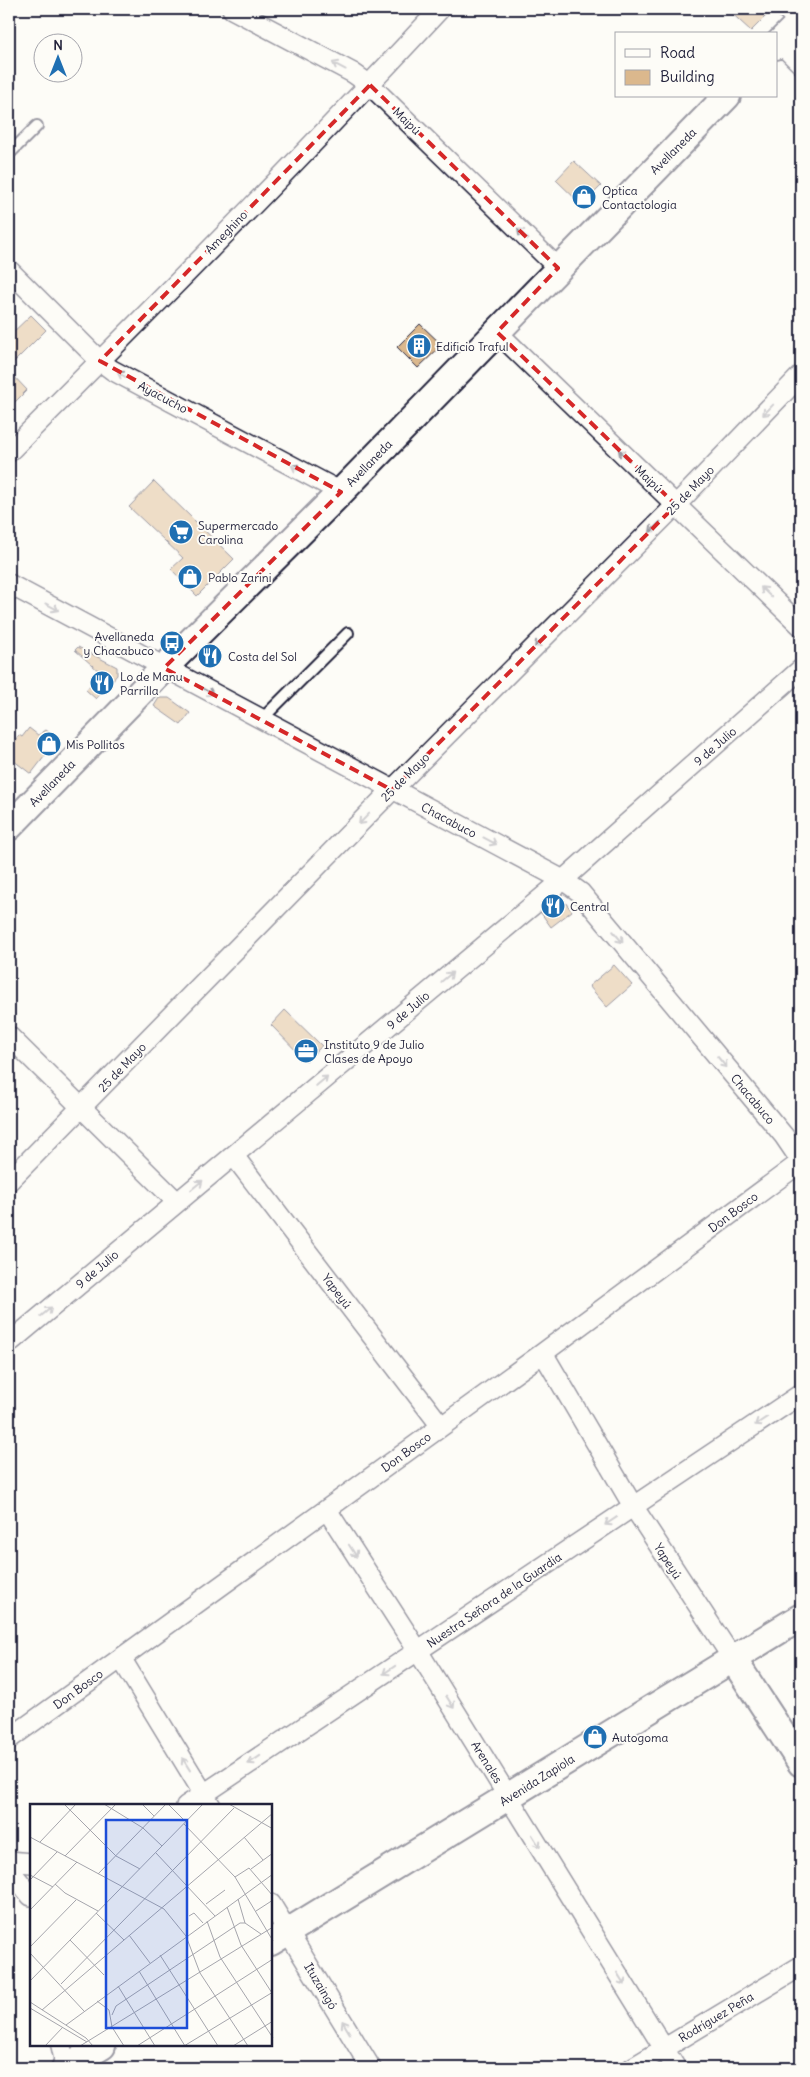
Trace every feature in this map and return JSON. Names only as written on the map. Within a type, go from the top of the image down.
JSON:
[{"type":"street","name":"Maipú","points":[[232,9],[370,84],[558,268]]},
{"type":"street","name":"Ameghino","points":[[9,452],[370,84],[440,9]]},
{"type":"street","points":[[796,17],[778,44],[801,64]]},
{"type":"street","name":"Avellaneda","points":[[9,827],[164,668],[341,492],[725,98]]},
{"type":"street","name":"Ayacucho","points":[[9,270],[100,361],[341,492]]},
{"type":"street","name":"Maipú","points":[[497,332],[801,626]]},
{"type":"street","name":"25 de Mayo","points":[[9,1181],[392,790],[676,505],[801,375]]},
{"type":"street","name":"Chacabuco","points":[[9,584],[563,880],[585,897],[784,1136],[801,1161]]},
{"type":"street","name":"9 de Julio","points":[[9,1343],[563,880],[801,669]]},
{"type":"street","points":[[9,1036],[177,1202]]},
{"type":"street","name":"Yapeyú","points":[[234,1156],[441,1426]]},
{"type":"street","name":"Don Bosco","points":[[9,1738],[543,1353],[801,1161]]},
{"type":"street","name":"Yapeyú","points":[[543,1353],[633,1506],[801,1764]]},
{"type":"street","name":"Nuestra Señora de la Guardia","points":[[193,1804],[208,1800],[418,1651],[801,1394]]},
{"type":"street","name":"Arenales","points":[[327,1510],[418,1651],[676,2068]]},
{"type":"street","name":"Avenida Zapiola","points":[[280,1937],[801,1617]]},
{"type":"street","points":[[120,1658],[208,1800]]},
{"type":"street","points":[[9,1861],[30,1863]]},
{"type":"street","points":[[9,1869],[30,1895]]},
{"type":"street","name":"Ituzaingó","points":[[272,1908],[280,1937],[371,2068]]},
{"type":"street","name":"Rodríguez Peña","points":[[632,2068],[801,1966]]},
{"type":"street","points":[[60,2047],[65,2068],[100,2047]]},
{"type":"lane","points":[[9,154],[37,126]]},
{"type":"lane","points":[[261,720],[348,633]]},
{"type":"highlighted area","points":[[370,85],[558,268],[497,332],[676,505],[392,790],[164,668],[341,492],[100,361]]},
{"type":"building","points":[[727,9],[773,9],[751,31]]},
{"type":"building","points":[[574,161],[601,186],[582,205],[556,180]]},
{"type":"building","points":[[31,315],[46,330],[9,367],[9,336]]},
{"type":"building","name":"Edificio Traful","points":[[420,324],[442,345],[418,368],[397,347]]},
{"type":"building","points":[[9,371],[27,390],[9,408]]},
{"type":"building","name":"Supermercado Carolina","points":[[154,481],[234,559],[197,596],[171,569],[183,558],[129,507]]},
{"type":"building","name":"Lo de Manu Parrilla","points":[[78,647],[117,667],[117,675],[96,699],[86,690],[101,673],[75,650]]},
{"type":"building","points":[[159,698],[169,698],[190,713],[181,725],[154,706]]},
{"type":"building","points":[[29,728],[38,735],[46,730],[58,739],[31,774],[9,757],[9,748],[19,735],[22,737]]},
{"type":"building","points":[[561,897],[572,911],[551,927],[541,913]]},
{"type":"building","points":[[614,965],[632,985],[607,1007],[589,986]]},
{"type":"building","points":[[285,1010],[322,1046],[306,1061],[271,1025]]},
{"type":"place","name":"Optica Contactologia","points":[[584,197]]},
{"type":"place","name":"Edificio Traful","points":[[419,346]]},
{"type":"place","name":"Supermercado Carolina","points":[[181,532]]},
{"type":"place","name":"Pablo Zarini","points":[[190,577]]},
{"type":"place","name":"Avellaneda y Chacabuco","points":[[172,643]]},
{"type":"place","name":"Costa del Sol","points":[[210,656]]},
{"type":"place","name":"Lo de Manu Parrilla","points":[[102,683]]},
{"type":"place","name":"Mis Pollitos","points":[[49,744]]},
{"type":"place","name":"Central","points":[[553,906]]},
{"type":"place","name":"Instituto 9 de Julio Clases de Apoyo","points":[[306,1051]]},
{"type":"place","name":"Autogoma","points":[[595,1737]]}]
